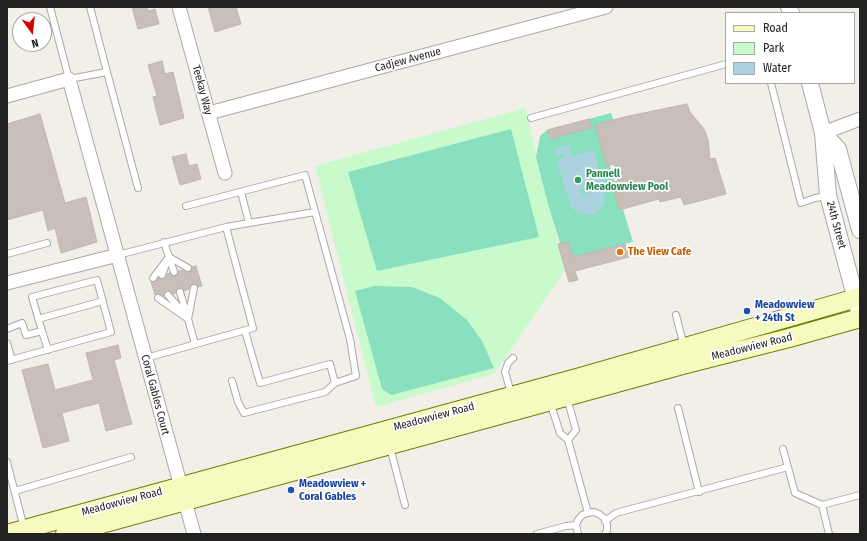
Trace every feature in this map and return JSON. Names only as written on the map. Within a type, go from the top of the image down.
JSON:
[{"type":"main road","name":"Meadowview Road","points":[[65,534],[182,494],[512,396],[684,348],[857,297]]},
{"type":"main road","name":"Meadowview Road","points":[[8,534],[389,445],[686,364],[772,343],[860,316]]},
{"type":"street","name":"Teekay Way","points":[[179,7],[225,173]]},
{"type":"street","name":"Cadjew Avenue","points":[[209,113],[606,7]]},
{"type":"street","points":[[7,96],[69,79]]},
{"type":"street","name":"Coral Gables Court","points":[[69,79],[194,534]]},
{"type":"street","name":"24th Street","points":[[810,84],[823,133],[828,196],[857,297],[860,316]]},
{"type":"street","points":[[823,133],[860,119]]},
{"type":"street","name":"24th Street","points":[[823,133],[838,149],[860,230]]},
{"type":"street","points":[[7,282],[118,255]]},
{"type":"lane","points":[[50,7],[69,79],[107,72]]},
{"type":"lane","points":[[90,7],[138,188]]},
{"type":"lane","points":[[531,118],[725,64]]},
{"type":"lane","points":[[771,84],[801,203],[815,198],[828,196]]},
{"type":"lane","points":[[186,206],[305,176],[350,339],[356,376],[335,383],[325,392],[244,413],[238,402],[232,381]]},
{"type":"lane","points":[[241,192],[249,224]]},
{"type":"lane","points":[[118,255],[226,227],[316,212]]},
{"type":"lane","points":[[146,358],[253,328],[226,227]]},
{"type":"lane","points":[[164,242],[174,272]]},
{"type":"lane","points":[[7,254],[47,243]]},
{"type":"lane","points":[[169,257],[188,268]]},
{"type":"lane","points":[[162,275],[169,257]]},
{"type":"lane","points":[[153,278],[169,257]]},
{"type":"lane","points":[[7,343],[9,360],[48,350],[111,332],[97,280],[32,297],[48,350]]},
{"type":"lane","points":[[188,319],[194,288]]},
{"type":"lane","points":[[180,292],[195,344]]},
{"type":"lane","points":[[168,295],[188,319]]},
{"type":"lane","points":[[158,298],[188,319]]},
{"type":"lane","points":[[38,319],[103,301]]},
{"type":"lane","points":[[676,316],[684,348]]},
{"type":"lane","points":[[7,329],[22,323],[26,335],[42,331]]},
{"type":"lane","points":[[245,331],[260,383],[330,364],[335,383]]},
{"type":"lane","points":[[512,396],[505,372],[508,363],[513,358]]},
{"type":"lane","points":[[567,397],[576,430],[568,440]]},
{"type":"lane","points":[[550,401],[560,433],[568,440],[588,513]]},
{"type":"lane","points":[[678,408],[699,492]]},
{"type":"lane","points":[[389,445],[405,505]]},
{"type":"lane","points":[[783,449],[795,493],[822,505],[860,495]]},
{"type":"lane","points":[[15,491],[131,457]]},
{"type":"lane","points":[[7,462],[25,529]]},
{"type":"lane","points":[[605,521],[616,514],[788,467]]},
{"type":"lane","points":[[822,505],[829,534]]},
{"type":"lane","points":[[578,534],[576,526],[578,520],[582,515],[594,512],[599,514],[605,521],[607,530],[605,534]]},
{"type":"lane","points":[[537,534],[566,526],[576,526]]},
{"type":"green space","points":[[525,108],[565,270],[494,374],[376,407],[315,166]]},
{"type":"green space","name":"Pannell Meadowview Pool","points":[[611,113],[614,121],[598,127],[633,242],[625,244],[629,257],[575,271],[578,280],[569,282],[558,244],[560,243],[536,157],[540,136],[547,130]]},
{"type":"green space","points":[[511,129],[539,237],[377,271],[348,172]]},
{"type":"green space","points":[[374,286],[412,287],[440,298],[467,320],[482,341],[494,368],[391,395],[382,389],[355,291]]},
{"type":"water","points":[[569,145],[572,156],[594,150],[602,183],[580,189],[582,195],[604,188],[604,203],[599,211],[594,214],[587,215],[578,213],[572,208],[569,202],[557,160],[564,158],[563,154],[556,155],[554,148]]},
{"type":"building","points":[[132,7],[147,7],[148,11],[155,9],[159,24],[138,29]]},
{"type":"building","points":[[208,7],[236,7],[241,24],[215,32]]},
{"type":"building","points":[[162,61],[165,74],[173,72],[184,118],[160,125],[153,97],[157,96],[148,65]]},
{"type":"building","points":[[687,104],[690,112],[704,129],[708,139],[710,159],[715,158],[726,194],[684,205],[681,197],[660,202],[659,199],[619,210],[612,183],[618,181],[614,164],[607,166],[595,125],[624,117]]},
{"type":"building","points":[[40,114],[65,203],[86,197],[97,242],[61,253],[55,228],[48,231],[43,210],[7,220],[7,124]]},
{"type":"building","points":[[589,119],[591,128],[550,139],[547,130]]},
{"type":"building","points":[[186,154],[189,166],[197,164],[201,179],[180,185],[172,157]]},
{"type":"building","points":[[568,242],[573,257],[625,244],[629,257],[575,271],[578,280],[569,282],[558,244]]},
{"type":"building","points":[[196,266],[202,286],[198,287],[197,284],[193,284],[190,285],[189,289],[184,291],[183,288],[179,288],[176,289],[176,293],[173,294],[168,291],[164,293],[164,296],[159,294],[155,295],[151,282],[155,282],[159,278],[165,279],[167,274],[170,273],[173,276],[176,276],[178,271],[182,270],[190,272],[192,267]]},
{"type":"building","points":[[118,345],[121,358],[114,360],[132,424],[106,431],[99,403],[62,413],[69,441],[43,448],[22,370],[48,364],[55,390],[93,380],[86,353]]},
{"type":"place","name":"Pannell Meadowview Pool","points":[[578,180]]},
{"type":"place","name":"The View Cafe","points":[[620,252]]},
{"type":"place","name":"Meadowview + 24th St","points":[[747,311]]},
{"type":"place","name":"Meadowview + Coral Gables","points":[[291,490]]}]
